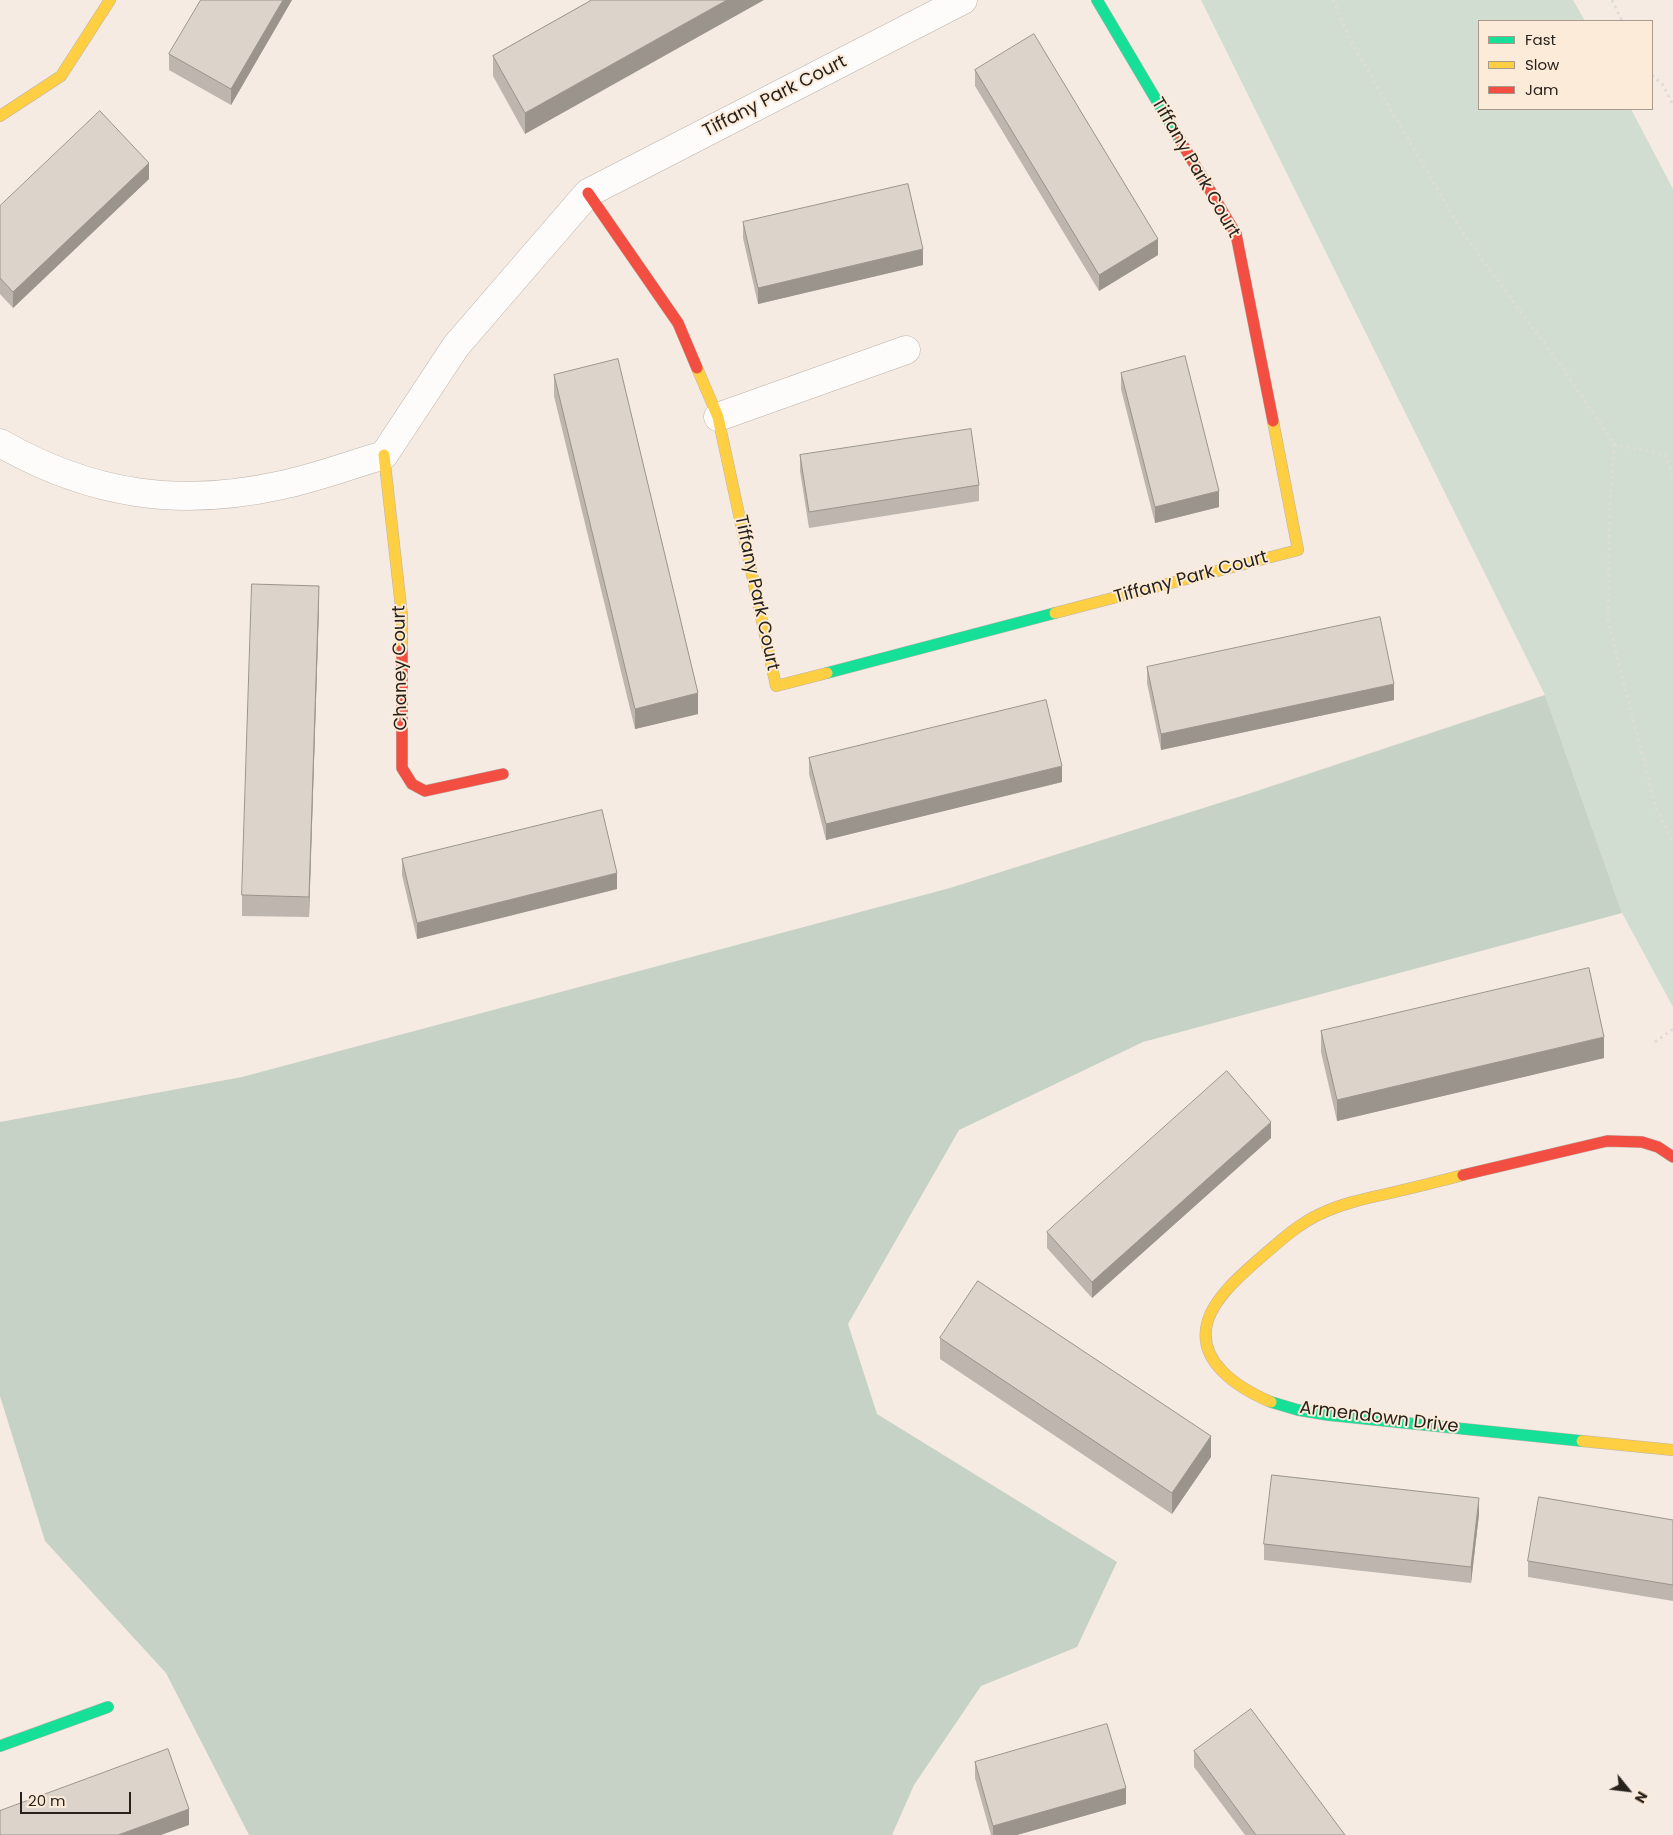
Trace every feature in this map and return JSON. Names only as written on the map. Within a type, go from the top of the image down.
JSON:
[{"type":"street","points":[[0,116],[61,76],[110,0]]},
{"type":"street","name":"Tiffany Park Court","points":[[384,455],[456,346],[588,193],[963,0]]},
{"type":"street","name":"Tiffany Park Court","points":[[588,193],[678,322],[718,416],[776,686],[1298,550],[1236,234],[1097,0]]},
{"type":"street","points":[[718,416],[906,350]]},
{"type":"street","points":[[0,443],[56,471],[87,481],[146,494],[178,497],[216,496],[282,485],[384,455]]},
{"type":"street","name":"Chaney Court","points":[[384,455],[402,616],[402,768],[412,784],[425,791],[503,774]]},
{"type":"street","name":"Armendown Drive","points":[[1673,1157],[1666,1150],[1648,1142],[1630,1139],[1607,1141],[1344,1204],[1313,1218],[1271,1249],[1243,1274],[1223,1296],[1209,1318],[1206,1344],[1216,1365],[1238,1384],[1268,1401],[1298,1410],[1328,1415],[1673,1450]]},
{"type":"street","points":[[0,1746],[108,1708]]},
{"type":"path","points":[[1333,0],[1351,42],[1463,233],[1563,369],[1614,444],[1610,504],[1608,622],[1656,808],[1673,842]]},
{"type":"path","points":[[1612,0],[1622,20]]},
{"type":"path","points":[[1653,76],[1663,85],[1673,105]]},
{"type":"path","points":[[1614,444],[1665,455],[1673,478]]},
{"type":"path","points":[[1655,1042],[1673,1028]]},
{"type":"shaded area","points":[[1201,0],[1573,0],[1584,20],[1478,20],[1478,110],[1632,110],[1673,189],[1673,1007],[1622,913],[1545,695]]},
{"type":"green space","points":[[1545,695],[1622,913],[1143,1042],[959,1130],[848,1324],[877,1414],[1117,1562],[1077,1647],[981,1686],[914,1785],[892,1835],[249,1835],[166,1673],[45,1541],[0,1396],[0,1122],[242,1077],[950,888],[1251,793]]},
{"type":"building","points":[[201,0],[283,0],[231,89],[169,54]]},
{"type":"building","points":[[592,0],[727,0],[525,113],[493,56]]},
{"type":"building","points":[[1034,34],[1158,239],[1099,275],[975,70]]},
{"type":"building","points":[[100,111],[149,163],[13,292],[0,278],[0,206]]},
{"type":"building","points":[[908,184],[923,249],[758,288],[743,222]]},
{"type":"building","points":[[1185,356],[1219,491],[1155,507],[1121,373]]},
{"type":"building","points":[[618,359],[698,693],[635,709],[554,375]]},
{"type":"building","points":[[971,429],[979,485],[809,512],[800,455]]},
{"type":"building","points":[[252,584],[319,586],[309,897],[242,895]]},
{"type":"building","points":[[1380,617],[1394,684],[1161,734],[1147,667]]},
{"type":"building","points":[[1046,700],[1062,766],[826,824],[809,758]]},
{"type":"building","points":[[602,810],[617,873],[417,923],[402,859]]},
{"type":"building","points":[[1589,968],[1604,1037],[1337,1100],[1321,1031]]},
{"type":"building","points":[[1227,1071],[1271,1122],[1092,1282],[1047,1232]]},
{"type":"building","points":[[978,1281],[1211,1436],[1172,1493],[940,1338]]},
{"type":"building","points":[[1272,1475],[1479,1498],[1471,1567],[1264,1544]]},
{"type":"building","points":[[1539,1497],[1673,1520],[1673,1585],[1528,1561]]},
{"type":"building","points":[[1251,1709],[1345,1835],[1256,1835],[1194,1751]]},
{"type":"building","points":[[1107,1724],[1126,1788],[993,1826],[975,1762]]},
{"type":"building","points":[[168,1749],[189,1809],[118,1835],[0,1835],[0,1811]]},
{"type":"traffic: fast","points":[[1097,0],[1180,140]]},
{"type":"traffic: fast","points":[[827,673],[1055,613]]},
{"type":"traffic: fast","points":[[1271,1402],[1298,1410],[1328,1415],[1582,1441]]},
{"type":"traffic: fast","points":[[0,1746],[108,1707]]},
{"type":"traffic: slow","points":[[0,116],[61,76],[110,0]]},
{"type":"traffic: slow","points":[[697,368],[718,417],[776,686],[827,673]]},
{"type":"traffic: slow","points":[[1055,613],[1298,550],[1273,421]]},
{"type":"traffic: slow","points":[[384,455],[402,616],[402,650]]},
{"type":"traffic: slow","points":[[1271,1402],[1233,1381],[1222,1371],[1208,1348],[1206,1335],[1208,1320],[1223,1294],[1281,1240],[1296,1228],[1320,1214],[1352,1202],[1463,1175]]},
{"type":"traffic: slow","points":[[1582,1441],[1673,1450]]},
{"type":"traffic: jam","points":[[1180,140],[1236,234],[1273,421]]},
{"type":"traffic: jam","points":[[588,193],[678,323],[697,368]]},
{"type":"traffic: jam","points":[[402,650],[402,768],[412,784],[425,791],[503,774]]},
{"type":"traffic: jam","points":[[1463,1175],[1607,1141],[1642,1142],[1658,1147],[1673,1157]]}]
